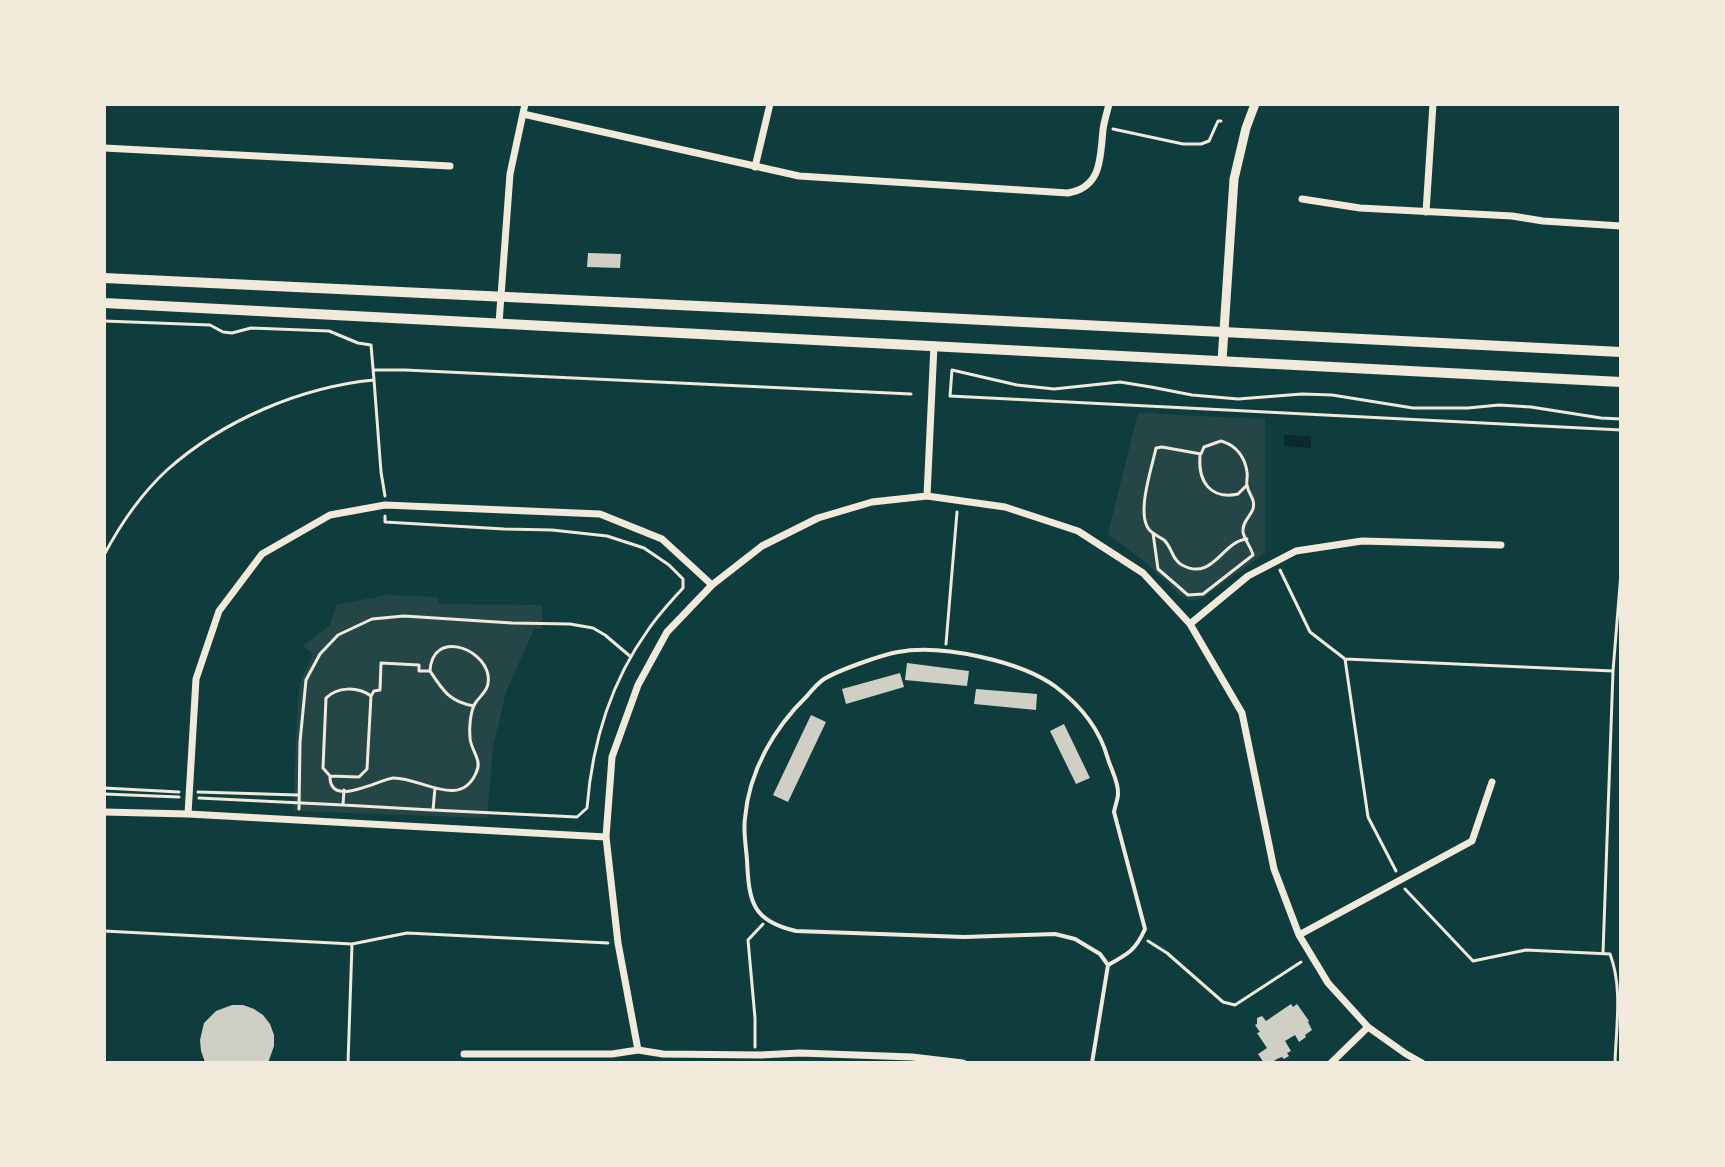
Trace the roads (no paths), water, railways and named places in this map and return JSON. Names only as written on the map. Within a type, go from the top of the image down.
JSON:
[{"type":"main road","points":[[104,278],[1621,352]]},
{"type":"main road","points":[[104,303],[1621,382]]},
{"type":"street","points":[[499,323],[510,174],[525,104]]},
{"type":"street","points":[[755,167],[770,104]]},
{"type":"street","points":[[523,114],[799,176],[1068,193],[1090,184],[1098,168],[1109,104]]},
{"type":"street","points":[[1222,361],[1234,179],[1255,104]]},
{"type":"street","points":[[1426,212],[1433,104]]},
{"type":"street","points":[[104,148],[450,166]]},
{"type":"street","points":[[1302,199],[1360,208],[1512,216],[1621,226]]},
{"type":"street","points":[[927,496],[934,345]]},
{"type":"street","points":[[638,1050],[618,943],[606,837],[612,757],[638,685],[667,632],[712,585],[762,546],[818,518],[872,502],[927,496],[1005,507],[1078,531],[1143,573],[1190,624],[1242,713],[1274,869],[1299,935],[1328,983],[1368,1027],[1422,1063]]},
{"type":"street","points":[[188,814],[196,679],[219,611],[262,554],[330,515],[385,505],[600,514],[662,539],[712,585]]},
{"type":"street","points":[[1190,624],[1248,576],[1296,551],[1362,541],[1501,545]]},
{"type":"street","points":[[1299,935],[1472,841],[1492,782]]},
{"type":"street","points":[[104,812],[606,837]]},
{"type":"street","points":[[1331,1063],[1368,1027]]},
{"type":"street","points":[[464,1054],[612,1054],[638,1050],[663,1054],[758,1057],[800,1053],[912,1057],[963,1063]]},
{"type":"lane","points":[[1092,1063],[1108,965],[1100,954],[1075,939],[1055,934],[964,937],[796,931],[766,921],[756,909],[751,895],[745,818],[754,775],[771,739],[795,707],[823,680],[898,652],[946,651],[982,657],[1053,684],[1092,723],[1105,748],[1118,793],[1114,812],[1145,929],[1139,943],[1128,954],[1108,965]]}]
